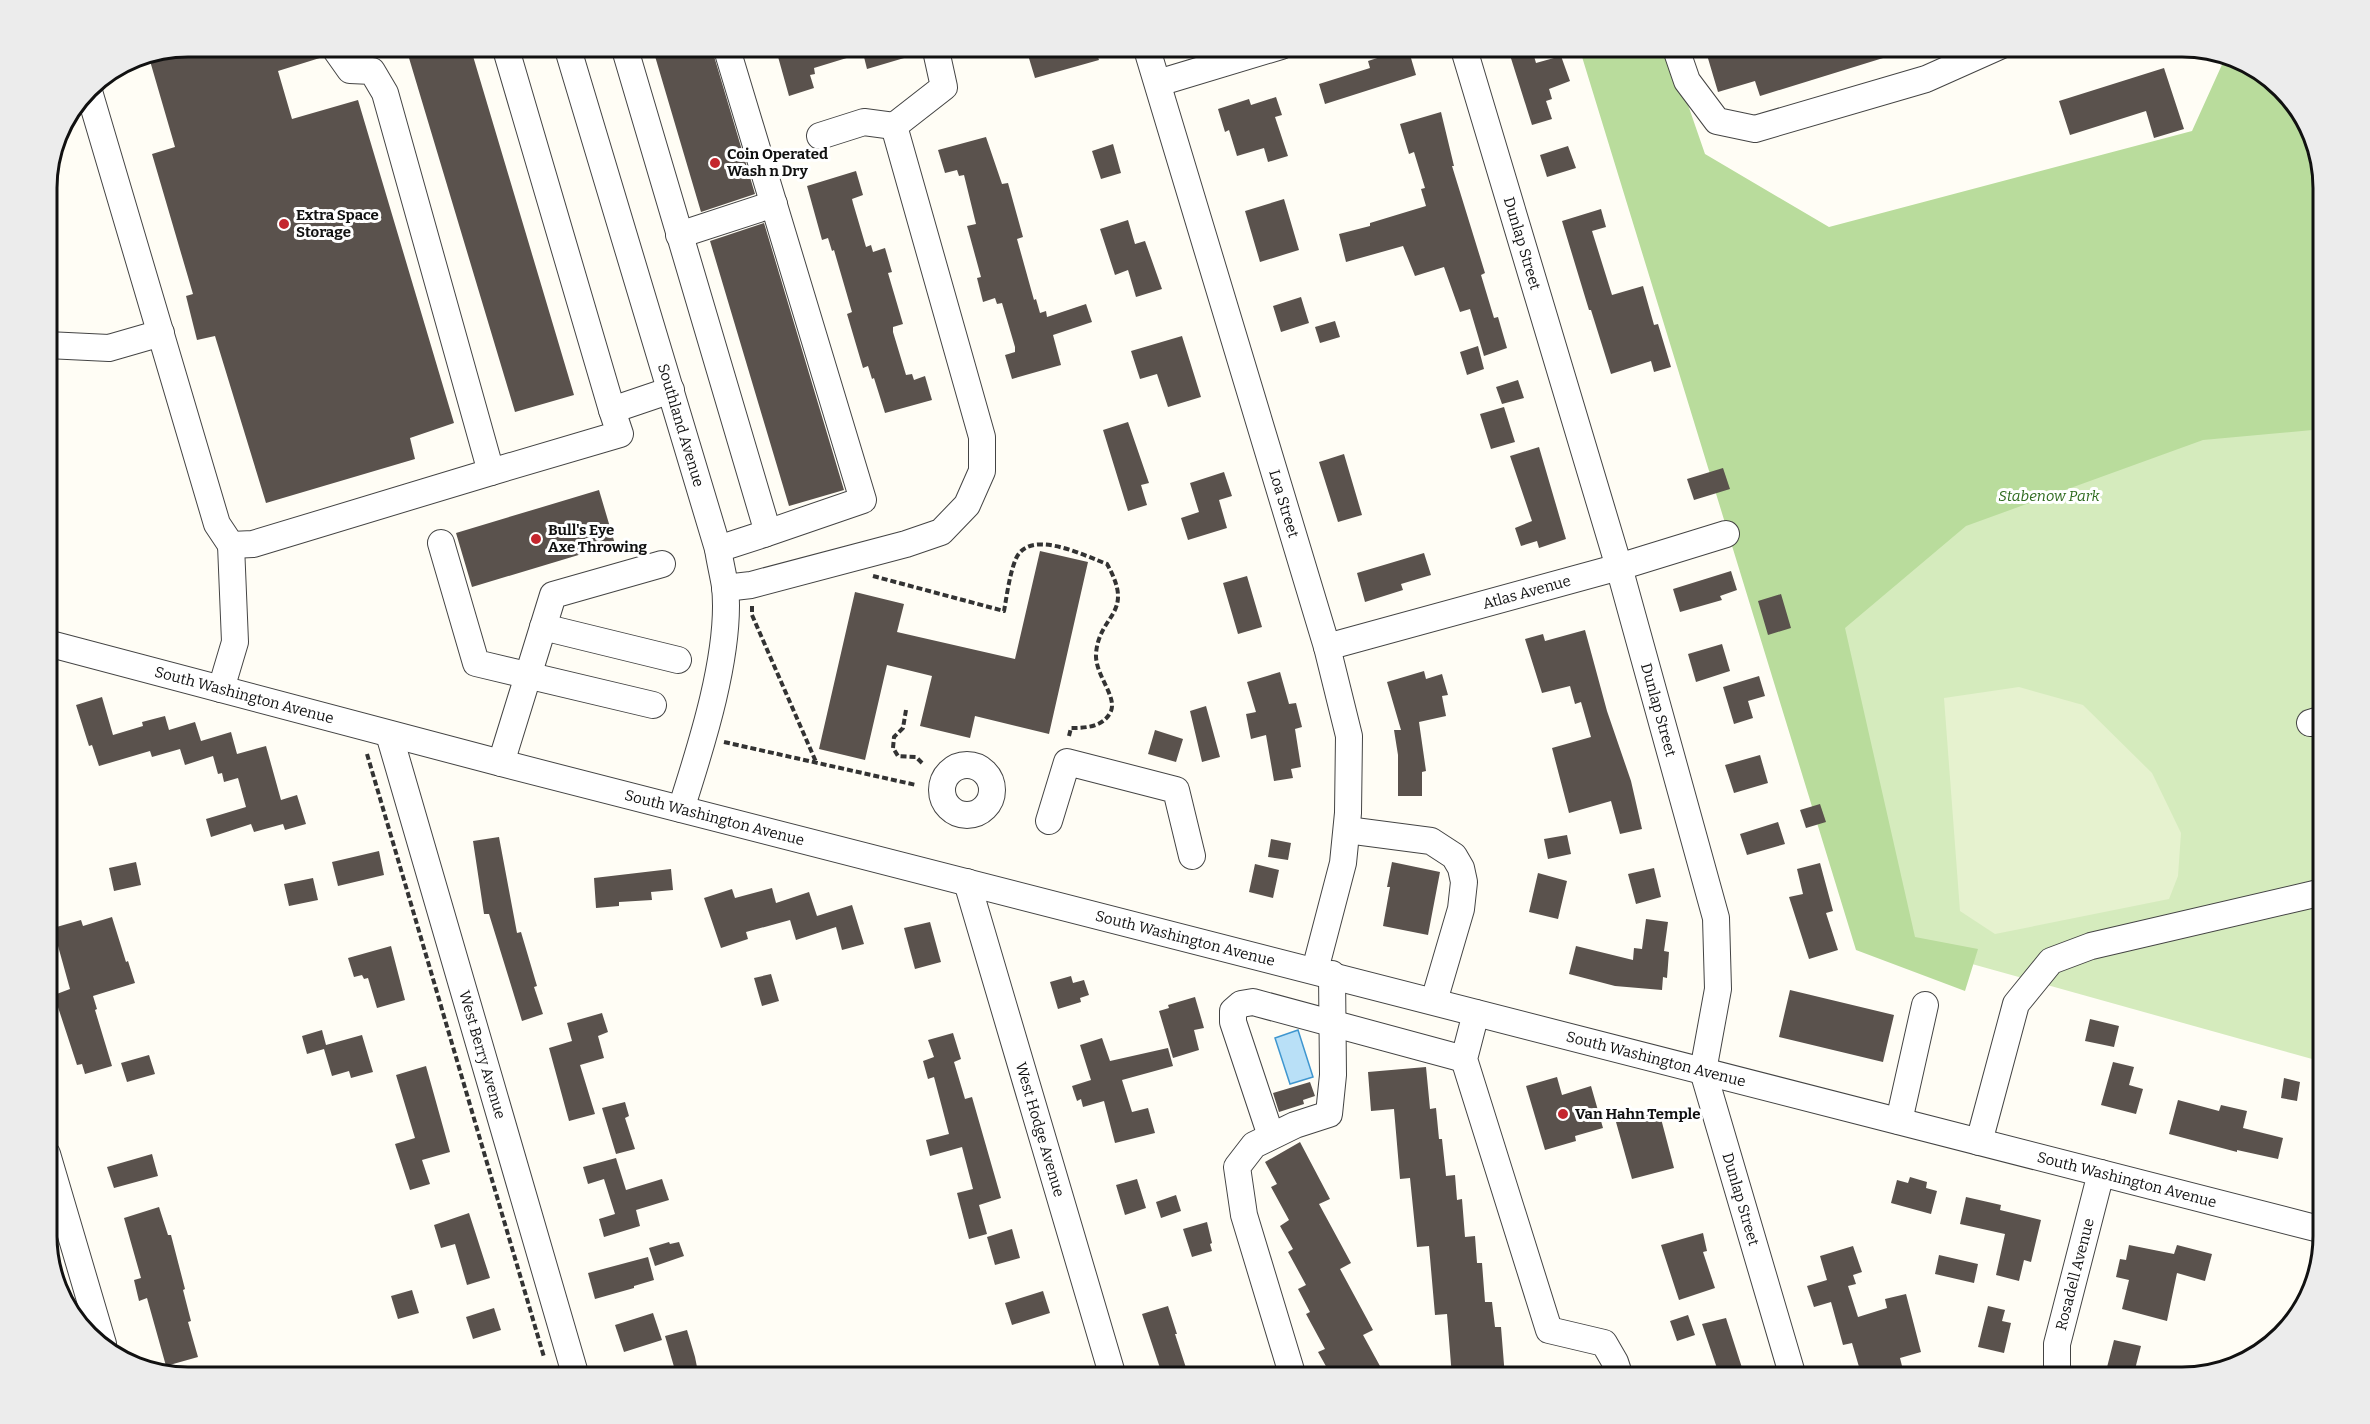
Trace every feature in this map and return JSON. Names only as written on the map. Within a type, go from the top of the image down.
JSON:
[{"type":"street","points":[[341,57],[350,70],[372,71],[385,93],[490,472]]},
{"type":"street","points":[[231,545],[253,544],[620,434],[508,57]]},
{"type":"street","name":"Southland Avenue","points":[[570,57],[718,549],[725,588],[723,640],[717,682],[681,809]]},
{"type":"street","points":[[627,57],[764,519],[766,526],[764,534]]},
{"type":"street","points":[[718,549],[863,500],[729,57]]},
{"type":"street","points":[[820,136],[864,122],[894,126],[944,87],[937,57]]},
{"type":"street","name":"Loa Street","points":[[1150,57],[1327,647],[1349,736],[1344,863],[1323,972],[1331,1024],[1333,1075],[1329,1114],[1295,1125],[1271,1137]]},
{"type":"street","points":[[1158,83],[1244,57]]},
{"type":"street","name":"Dunlap Street","points":[[1466,57],[1619,567],[1716,918],[1718,989],[1703,1071],[1790,1367]]},
{"type":"street","points":[[1679,57],[1687,81],[1717,122],[1755,129],[1926,79],[1975,57]]},
{"type":"street","points":[[87,105],[161,333],[218,524],[231,545],[235,642],[222,689]]},
{"type":"street","points":[[725,588],[751,585],[906,544],[941,532],[968,505],[982,471],[982,437],[894,126]]},
{"type":"street","points":[[679,235],[774,204]]},
{"type":"street","points":[[57,345],[109,348],[161,333]]},
{"type":"street","points":[[612,410],[671,390]]},
{"type":"street","name":"Atlas Avenue","points":[[1327,647],[1619,567],[1726,534]]},
{"type":"street","points":[[441,543],[476,663],[653,705]]},
{"type":"street","points":[[501,763],[554,595],[662,564]]},
{"type":"street","points":[[543,627],[678,660]]},
{"type":"street","name":"South Washington Avenue","points":[[57,646],[501,763],[2313,1227]]},
{"type":"street","name":"West Berry Avenue","points":[[389,734],[573,1367]]},
{"type":"street","points":[[1049,821],[1067,762],[1176,790],[1192,856]]},
{"type":"street","points":[[1347,830],[1431,841],[1454,856],[1461,868],[1464,882],[1461,909],[1434,1001]]},
{"type":"street","name":"West Hodge Avenue","points":[[967,882],[1110,1367]]},
{"type":"street","points":[[1979,1142],[2016,1004],[2052,961],[2091,946],[2313,894]]},
{"type":"street","points":[[1290,1367],[1244,1215],[1237,1167],[1254,1145],[1271,1137],[1233,1022],[1233,1011],[1241,1004],[1253,1002],[1464,1059]]},
{"type":"street","points":[[1899,1121],[1926,1005]]},
{"type":"street","points":[[1476,1012],[1464,1059],[1549,1330],[1604,1343],[1617,1367]]},
{"type":"street","name":"Rosadell Avenue","points":[[2057,1367],[2057,1344],[2101,1173]]},
{"type":"street","points":[[57,1218],[99,1332]]},
{"type":"path","points":[[855,558],[859,572],[1004,611],[1015,558],[1029,546],[1047,543],[1107,564],[1117,581],[1119,598],[1114,614],[1099,640],[1096,655],[1097,669],[1111,696],[1112,709],[1105,721],[1089,728],[1071,728],[1069,736]]},
{"type":"path","points":[[751,585],[752,615],[816,762]]},
{"type":"path","points":[[906,710],[903,728],[894,737],[893,748],[898,756],[916,757],[924,765]]},
{"type":"path","points":[[702,736],[916,785]]},
{"type":"path","points":[[367,754],[547,1366]]},
{"type":"green space","points":[[1582,57],[1671,57],[1705,154],[1829,227],[2192,131],[2223,63],[2232,67],[2262,84],[2291,115],[2306,146],[2310,162],[2313,179],[2313,430],[2203,440],[1966,526],[1845,628],[1915,937],[1978,949],[1965,991],[1856,950]]},
{"type":"green space","name":"Stabenow Park","points":[[2313,181],[2313,1059],[1875,937],[1724,316]]},
{"type":"green space","points":[[2019,687],[2083,705],[2152,773],[2181,833],[2178,876],[2169,899],[1995,934],[1960,911],[1944,698]]},
{"type":"water","points":[[1298,1030],[1313,1077],[1290,1084],[1275,1038]]},
{"type":"building","name":"Extra Space Storage","points":[[179,57],[323,57],[278,71],[292,119],[358,100],[454,423],[410,438],[415,459],[266,503],[215,336],[197,340],[186,296],[193,294],[152,154],[175,147],[151,63]]},
{"type":"building","points":[[473,57],[574,395],[515,412],[409,58]]},
{"type":"building","points":[[655,57],[714,57],[755,194],[701,212]]},
{"type":"building","points":[[778,57],[850,57],[814,68],[815,74],[810,75],[814,88],[789,96]]},
{"type":"building","points":[[864,57],[908,57],[867,69]]},
{"type":"building","points":[[1029,57],[1098,57],[1099,60],[1035,78]]},
{"type":"building","points":[[1380,57],[1411,57],[1416,75],[1325,104],[1319,84],[1370,68],[1368,61]]},
{"type":"building","points":[[1511,57],[1534,57],[1536,63],[1561,57],[1570,81],[1549,89],[1552,99],[1546,101],[1552,119],[1532,125]]},
{"type":"building","points":[[1708,57],[1886,57],[1760,96],[1755,81],[1718,92]]},
{"type":"building","points":[[2164,68],[2184,129],[2154,138],[2146,111],[2070,135],[2059,101]]},
{"type":"building","points":[[1276,97],[1282,115],[1275,117],[1288,156],[1268,162],[1264,148],[1237,156],[1229,130],[1225,132],[1218,109],[1249,99],[1251,105]]},
{"type":"building","points":[[1441,112],[1454,166],[1452,166],[1485,273],[1481,275],[1494,318],[1498,317],[1507,348],[1484,356],[1470,309],[1460,312],[1444,267],[1415,276],[1403,246],[1346,262],[1339,234],[1370,226],[1370,223],[1426,206],[1421,189],[1425,188],[1414,152],[1409,154],[1400,124]]},
{"type":"building","points":[[986,137],[1002,184],[1008,183],[1023,237],[1017,239],[1034,300],[1036,299],[1040,313],[1046,311],[1047,317],[1086,304],[1092,322],[1053,335],[1061,365],[1012,379],[1005,355],[1015,352],[1015,347],[1002,303],[997,304],[995,298],[983,302],[977,278],[981,277],[967,226],[976,224],[964,175],[959,176],[957,170],[945,173],[938,150]]},
{"type":"building","points":[[1113,144],[1121,173],[1101,179],[1092,151]]},
{"type":"building","points":[[1568,146],[1576,168],[1547,177],[1540,155]]},
{"type":"building","points":[[856,171],[863,195],[852,199],[866,247],[871,245],[873,252],[885,248],[892,272],[888,273],[903,324],[893,327],[893,332],[906,375],[912,374],[914,380],[925,376],[932,400],[885,413],[874,378],[872,379],[868,366],[863,368],[847,314],[852,312],[834,250],[832,251],[828,238],[822,240],[807,186]]},
{"type":"building","points":[[1284,199],[1299,250],[1260,262],[1245,211]]},
{"type":"building","points":[[1601,209],[1606,227],[1592,231],[1612,295],[1643,286],[1654,325],[1658,324],[1671,367],[1654,372],[1651,361],[1611,374],[1562,221]]},
{"type":"building","points":[[1128,220],[1135,244],[1145,241],[1162,289],[1136,297],[1128,270],[1115,275],[1100,229]]},
{"type":"building","points":[[764,223],[844,490],[789,506],[710,241]]},
{"type":"building","points":[[1301,297],[1309,323],[1281,332],[1273,306]]},
{"type":"building","points":[[1335,321],[1340,337],[1320,343],[1315,327]]},
{"type":"building","points":[[1182,336],[1201,397],[1168,407],[1157,374],[1140,379],[1131,351]]},
{"type":"building","points":[[1478,346],[1484,369],[1467,375],[1460,352]]},
{"type":"building","points":[[1518,380],[1524,398],[1502,404],[1496,387]]},
{"type":"building","points":[[1504,407],[1515,442],[1491,449],[1480,414]]},
{"type":"building","points":[[1128,422],[1149,483],[1141,485],[1147,505],[1128,511],[1103,430]]},
{"type":"building","points":[[1539,447],[1566,539],[1539,548],[1537,541],[1521,546],[1515,528],[1532,521],[1510,456]]},
{"type":"building","points":[[1344,454],[1362,515],[1338,522],[1319,462]]},
{"type":"building","points":[[1723,468],[1730,489],[1694,500],[1687,479]]},
{"type":"building","points":[[1224,472],[1232,496],[1219,500],[1227,528],[1188,540],[1181,518],[1199,512],[1190,483]]},
{"type":"building","name":"Bull's Eye Axe Throwing","points":[[599,490],[615,544],[472,587],[456,533]]},
{"type":"building","points":[[1040,551],[1088,562],[1049,734],[975,716],[970,738],[920,726],[932,676],[887,665],[865,760],[819,749],[855,592],[904,604],[897,632],[1015,659]]},
{"type":"building","points":[[1424,553],[1431,575],[1401,584],[1403,590],[1365,602],[1357,573]]},
{"type":"building","points":[[1731,571],[1737,590],[1720,596],[1722,600],[1680,612],[1673,589]]},
{"type":"building","points":[[1247,576],[1262,627],[1238,634],[1223,583]]},
{"type":"building","points":[[1781,594],[1791,628],[1768,635],[1758,601]]},
{"type":"building","points":[[1585,630],[1607,711],[1631,781],[1642,829],[1620,834],[1611,801],[1569,813],[1552,748],[1591,737],[1581,702],[1575,704],[1570,686],[1542,693],[1525,639],[1543,634],[1545,641]]},
{"type":"building","points":[[1722,644],[1730,671],[1696,682],[1688,654]]},
{"type":"building","points":[[1424,671],[1426,679],[1442,674],[1448,695],[1442,696],[1446,716],[1419,722],[1426,771],[1422,772],[1422,796],[1398,796],[1398,755],[1394,730],[1401,730],[1387,682]]},
{"type":"building","points":[[1280,672],[1289,704],[1296,703],[1302,727],[1295,729],[1301,767],[1291,769],[1293,778],[1274,781],[1266,735],[1251,739],[1246,714],[1256,712],[1247,682]]},
{"type":"building","points":[[1759,676],[1765,696],[1748,701],[1753,718],[1734,724],[1723,687]]},
{"type":"building","points":[[102,697],[113,735],[143,726],[142,722],[165,716],[169,730],[195,722],[201,741],[231,732],[237,754],[266,746],[281,800],[297,795],[306,824],[285,830],[283,824],[254,832],[251,824],[211,837],[206,819],[246,807],[238,778],[224,782],[222,773],[218,774],[213,756],[185,765],[180,749],[152,757],[150,751],[99,766],[92,745],[89,746],[76,705]]},
{"type":"building","points":[[1206,706],[1220,757],[1202,762],[1190,711]]},
{"type":"building","points":[[1155,730],[1183,739],[1176,762],[1148,754]]},
{"type":"building","points":[[1760,755],[1768,783],[1734,793],[1725,765]]},
{"type":"building","points":[[1820,804],[1826,822],[1806,828],[1800,810]]},
{"type":"building","points":[[1778,822],[1785,844],[1747,855],[1740,834]]},
{"type":"building","points":[[1567,835],[1571,854],[1548,859],[1544,839]]},
{"type":"building","points":[[499,837],[517,933],[521,932],[543,1014],[522,1021],[489,914],[484,914],[473,841]]},
{"type":"building","points":[[1271,839],[1291,843],[1288,860],[1268,857]]},
{"type":"building","points":[[379,851],[384,875],[338,886],[332,862]]},
{"type":"building","points":[[136,862],[141,885],[114,891],[109,868]]},
{"type":"building","points":[[1392,862],[1440,872],[1428,935],[1383,926]]},
{"type":"building","points":[[1820,863],[1833,911],[1826,913],[1838,950],[1809,959],[1789,897],[1803,894],[1797,869]]},
{"type":"building","points":[[1255,864],[1279,870],[1273,898],[1249,892]]},
{"type":"building","points":[[1654,868],[1661,897],[1636,904],[1628,874]]},
{"type":"building","points":[[671,869],[673,890],[651,892],[652,900],[619,902],[619,906],[596,908],[594,878]]},
{"type":"building","points":[[1538,873],[1567,881],[1558,919],[1529,912]]},
{"type":"building","points":[[313,878],[318,900],[289,906],[284,884]]},
{"type":"building","points":[[772,888],[776,903],[809,892],[817,916],[852,905],[864,944],[842,950],[836,927],[796,940],[790,920],[746,932],[748,939],[721,948],[704,898],[732,889],[735,898]]},
{"type":"building","points":[[112,917],[135,983],[93,996],[112,1066],[85,1074],[82,1064],[77,1065],[57,1004],[57,994],[70,989],[57,942],[57,927],[81,920],[83,926]]},
{"type":"building","points":[[1646,919],[1668,922],[1664,951],[1669,952],[1667,978],[1663,977],[1662,990],[1615,986],[1569,974],[1576,946],[1633,960],[1634,948],[1642,949]]},
{"type":"building","points":[[930,922],[941,962],[915,969],[904,928]]},
{"type":"building","points":[[391,946],[405,1000],[377,1008],[368,978],[364,979],[362,975],[354,977],[348,958]]},
{"type":"building","points":[[771,974],[779,1001],[762,1006],[754,978]]},
{"type":"building","points":[[1071,976],[1073,983],[1084,980],[1089,995],[1080,998],[1081,1002],[1058,1009],[1050,982]]},
{"type":"building","points":[[1790,990],[1894,1015],[1883,1062],[1779,1037]]},
{"type":"building","points":[[1195,997],[1204,1028],[1194,1030],[1199,1050],[1173,1058],[1159,1011],[1169,1008],[1168,1005]]},
{"type":"building","points":[[602,1013],[608,1032],[598,1036],[604,1058],[580,1065],[595,1114],[569,1121],[549,1048],[572,1041],[567,1023]]},
{"type":"building","points":[[2090,1019],[2119,1026],[2114,1047],[2085,1041]]},
{"type":"building","points":[[322,1030],[326,1045],[362,1035],[373,1072],[351,1078],[349,1071],[332,1076],[324,1049],[307,1054],[302,1036]]},
{"type":"building","points":[[953,1033],[961,1059],[954,1062],[965,1099],[972,1097],[1001,1198],[979,1205],[987,1234],[969,1239],[957,1193],[973,1189],[962,1147],[930,1156],[926,1140],[949,1134],[934,1077],[928,1079],[923,1061],[934,1057],[928,1040]]},
{"type":"building","points":[[1102,1038],[1110,1061],[1168,1048],[1173,1066],[1122,1080],[1132,1112],[1148,1108],[1155,1133],[1115,1143],[1104,1101],[1083,1107],[1081,1099],[1077,1101],[1072,1086],[1091,1080],[1080,1045]]},
{"type":"building","points":[[149,1055],[155,1074],[127,1082],[121,1063]]},
{"type":"building","points":[[2113,1062],[2134,1067],[2129,1085],[2143,1089],[2136,1114],[2101,1105]]},
{"type":"building","points":[[426,1066],[450,1152],[422,1160],[430,1184],[410,1190],[395,1144],[415,1138],[396,1075]]},
{"type":"building","points":[[1426,1067],[1430,1109],[1436,1108],[1446,1176],[1455,1175],[1457,1200],[1462,1199],[1465,1237],[1475,1236],[1477,1263],[1482,1263],[1485,1302],[1492,1302],[1495,1327],[1501,1327],[1504,1367],[1451,1367],[1447,1314],[1435,1315],[1429,1246],[1417,1247],[1410,1178],[1400,1179],[1394,1109],[1371,1111],[1368,1072]]},
{"type":"building","name":"Van Hahn Temple","points":[[1557,1077],[1562,1095],[1591,1086],[1603,1128],[1575,1136],[1576,1141],[1545,1150],[1526,1086]]},
{"type":"building","points":[[2284,1078],[2300,1082],[2297,1101],[2281,1098]]},
{"type":"building","points":[[1310,1082],[1315,1096],[1303,1100],[1304,1104],[1279,1112],[1273,1093]]},
{"type":"building","points":[[2178,1100],[2219,1111],[2221,1105],[2247,1111],[2243,1128],[2283,1138],[2278,1159],[2237,1150],[2237,1152],[2169,1134]]},
{"type":"building","points":[[625,1102],[629,1116],[625,1118],[635,1149],[616,1154],[602,1108]]},
{"type":"building","points":[[1659,1111],[1674,1168],[1632,1179],[1616,1122]]},
{"type":"building","points":[[1300,1142],[1330,1199],[1319,1204],[1351,1263],[1340,1269],[1373,1330],[1363,1335],[1381,1367],[1326,1367],[1318,1352],[1325,1349],[1306,1314],[1310,1312],[1298,1289],[1306,1285],[1288,1252],[1293,1249],[1280,1226],[1289,1220],[1271,1187],[1277,1184],[1265,1162]]},
{"type":"building","points":[[152,1154],[158,1176],[114,1188],[107,1167]]},
{"type":"building","points":[[616,1158],[626,1190],[662,1179],[669,1200],[636,1210],[640,1226],[604,1237],[599,1219],[615,1214],[604,1179],[588,1184],[583,1167]]},
{"type":"building","points":[[1910,1177],[1927,1182],[1926,1188],[1937,1191],[1931,1214],[1891,1203],[1897,1180],[1908,1183]]},
{"type":"building","points":[[1137,1179],[1146,1208],[1125,1215],[1116,1185]]},
{"type":"building","points":[[1176,1195],[1181,1211],[1161,1218],[1156,1202]]},
{"type":"building","points":[[1966,1197],[2001,1205],[2000,1210],[2041,1220],[2031,1262],[2024,1260],[2019,1281],[1996,1275],[2005,1234],[1960,1224]]},
{"type":"building","points":[[159,1207],[168,1235],[171,1235],[185,1289],[183,1290],[191,1321],[188,1322],[198,1357],[166,1365],[147,1298],[139,1301],[134,1280],[141,1278],[124,1218]]},
{"type":"building","points":[[469,1213],[490,1278],[467,1285],[455,1244],[441,1248],[434,1225]]},
{"type":"building","points":[[1207,1222],[1212,1251],[1192,1257],[1183,1229]]},
{"type":"building","points":[[1012,1229],[1020,1258],[995,1265],[987,1237]]},
{"type":"building","points":[[1703,1233],[1707,1251],[1703,1252],[1715,1288],[1679,1300],[1661,1245]]},
{"type":"building","points":[[669,1242],[670,1244],[679,1242],[684,1256],[655,1266],[649,1248]]},
{"type":"building","points":[[2129,1245],[2174,1254],[2177,1245],[2212,1254],[2205,1281],[2177,1273],[2167,1321],[2122,1309],[2129,1280],[2116,1277],[2120,1259],[2126,1260]]},
{"type":"building","points":[[1853,1246],[1862,1272],[1853,1275],[1856,1284],[1848,1286],[1858,1317],[1887,1308],[1885,1299],[1906,1294],[1921,1352],[1900,1358],[1902,1367],[1859,1367],[1852,1343],[1843,1345],[1831,1302],[1814,1307],[1807,1286],[1827,1280],[1820,1256]]},
{"type":"building","points":[[1939,1255],[1978,1264],[1974,1283],[1935,1274]]},
{"type":"building","points":[[648,1257],[654,1280],[595,1299],[588,1273]]},
{"type":"building","points":[[412,1290],[419,1313],[398,1319],[391,1296]]},
{"type":"building","points":[[1043,1291],[1050,1313],[1012,1325],[1005,1303]]},
{"type":"building","points":[[1168,1306],[1186,1367],[1160,1367],[1142,1314]]},
{"type":"building","points":[[1988,1306],[2005,1310],[2002,1321],[2011,1323],[2004,1353],[1978,1347]]},
{"type":"building","points":[[494,1308],[501,1330],[473,1339],[466,1317]]},
{"type":"building","points":[[653,1313],[662,1340],[624,1352],[615,1325]]},
{"type":"building","points":[[1688,1315],[1695,1335],[1677,1341],[1670,1321]]},
{"type":"building","points":[[1726,1318],[1742,1367],[1717,1367],[1702,1324]]},
{"type":"building","points":[[687,1330],[697,1367],[674,1367],[665,1336]]},
{"type":"building","points":[[2114,1340],[2141,1346],[2136,1367],[2107,1367]]},
{"type":"place","name":"Coin Operated Wash n Dry","points":[[715,163]]},
{"type":"place","name":"Extra Space Storage","points":[[284,224]]},
{"type":"place","name":"Bull's Eye Axe Throwing","points":[[536,539]]},
{"type":"place","name":"Van Hahn Temple","points":[[1563,1114]]}]
